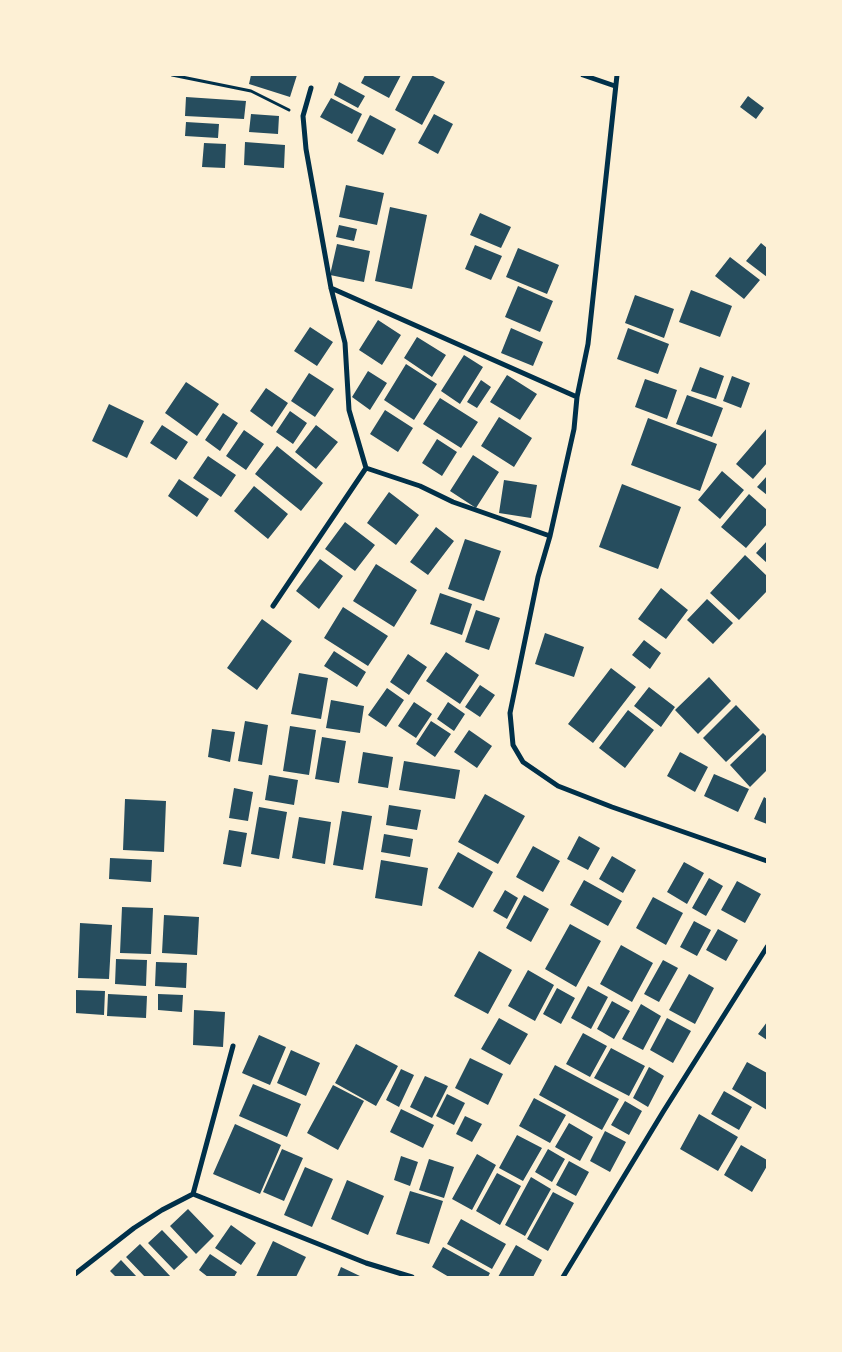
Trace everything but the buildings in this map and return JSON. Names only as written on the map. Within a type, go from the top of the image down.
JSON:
[{"type":"street","points":[[583,75],[616,86]]},
{"type":"street","points":[[617,75],[588,344],[577,397],[574,429],[550,536],[538,577],[510,713],[513,744],[523,762],[558,786],[612,807],[767,861]]},
{"type":"street","points":[[311,88],[304,116],[306,149],[331,288],[345,343],[349,410],[366,468]]},
{"type":"street","points":[[331,288],[577,397]]},
{"type":"street","points":[[366,468],[420,486],[453,502],[550,536]]},
{"type":"street","points":[[272,606],[366,468]]},
{"type":"street","points":[[563,1277],[663,1112],[767,947]]},
{"type":"street","points":[[75,1274],[134,1228],[162,1210],[193,1194],[233,1046]]},
{"type":"street","points":[[193,1194],[366,1262],[412,1277]]},
{"type":"path","points":[[172,75],[251,91],[304,116]]}]
